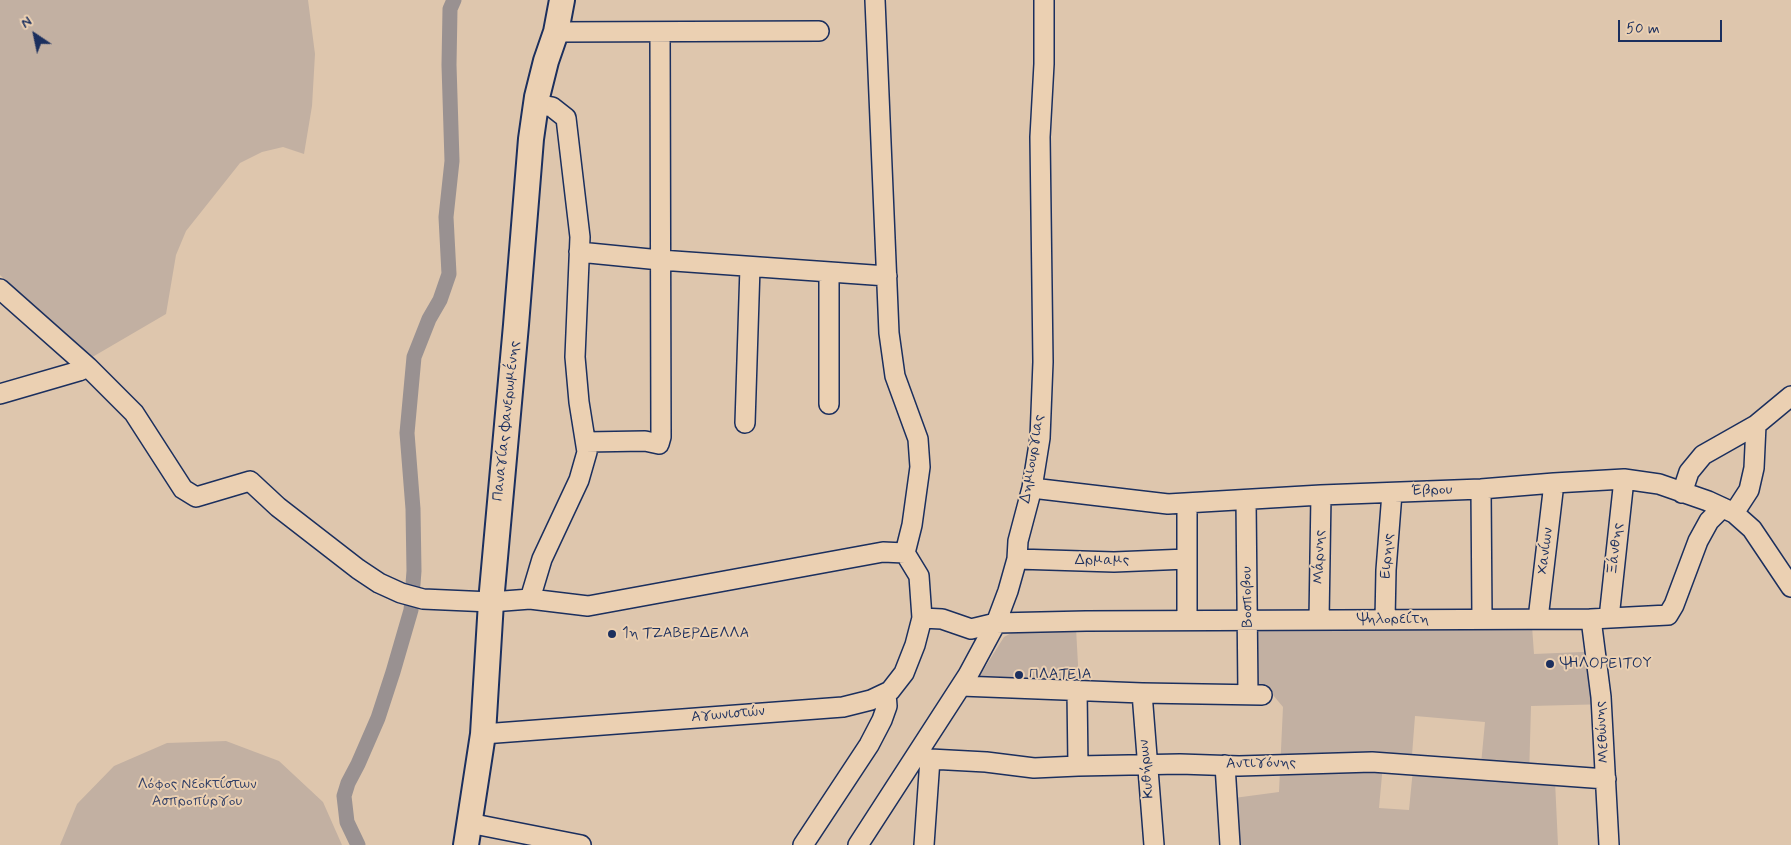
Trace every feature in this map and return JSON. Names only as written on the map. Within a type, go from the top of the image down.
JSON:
[{"type":"main road","name":"Παναγίας Φανερωμένης","points":[[468,834],[483,734],[491,602],[531,139],[536,104],[546,61],[556,32],[562,0]]},
{"type":"street","points":[[0,289],[88,367],[134,413],[183,489],[196,497],[250,481],[278,507],[358,569],[379,583],[402,593],[424,599],[491,602],[530,599],[588,606],[883,552],[905,553],[912,525],[920,467],[918,439],[895,376],[889,333],[875,0]]},
{"type":"street","name":"Δημιουργιας","points":[[858,845],[924,757],[996,623],[1017,559],[1018,541],[1032,488],[1040,438],[1043,362],[1043,244],[1040,137],[1044,64],[1044,0]]},
{"type":"street","points":[[556,32],[819,31]]},
{"type":"street","points":[[586,442],[645,441],[659,444],[661,437],[660,32]]},
{"type":"street","points":[[530,599],[542,559],[579,480],[587,452],[578,402],[575,357],[580,238],[566,118],[552,108],[536,104]]},
{"type":"street","points":[[580,252],[660,260],[887,276]]},
{"type":"street","points":[[745,423],[750,267]]},
{"type":"street","points":[[829,272],[829,404]]},
{"type":"street","points":[[0,394],[88,367]]},
{"type":"street","points":[[1682,492],[1689,472],[1703,456],[1756,425],[1791,396]]},
{"type":"street","points":[[1728,511],[1749,490],[1754,468],[1756,425]]},
{"type":"street","name":"Έβρου","points":[[1032,488],[1139,502],[1187,504],[1321,494],[1481,489],[1624,479],[1659,484],[1728,511],[1752,529],[1791,587]]},
{"type":"street","name":"Ξάνθης","points":[[1600,618],[1624,479]]},
{"type":"street","name":"Χανίων","points":[[1538,619],[1554,483]]},
{"type":"street","points":[[1481,489],[1482,619]]},
{"type":"street","name":"Ειρηνς","points":[[1385,620],[1386,570],[1392,493]]},
{"type":"street","name":"Μάρνης","points":[[1318,620],[1321,494]]},
{"type":"street","name":"Βοσποβου","points":[[1142,693],[1255,694],[1248,621],[1246,500]]},
{"type":"street","points":[[1187,504],[1187,620]]},
{"type":"street","name":"Ψηλορείτη","points":[[922,618],[942,619],[971,630],[996,623],[1086,621],[1538,619],[1668,615],[1674,605],[1698,541],[1709,521],[1728,511]]},
{"type":"street","name":"Αγωνιστών","points":[[483,734],[843,707],[870,700],[890,691],[904,673],[915,645],[922,618],[919,576],[905,553]]},
{"type":"street","name":"Δρμαμς","points":[[1017,559],[1114,562],[1187,560]]},
{"type":"street","name":"Μεθώνης","points":[[1600,618],[1609,845]]},
{"type":"street","points":[[961,686],[1142,693]]},
{"type":"street","points":[[1077,690],[1078,766]]},
{"type":"street","points":[[803,845],[869,745],[887,706],[886,693]]},
{"type":"street","name":"Κυθήρων","points":[[1142,693],[1146,765],[1154,845]]},
{"type":"street","points":[[924,757],[924,845]]},
{"type":"street","name":"Αντιγόνης","points":[[924,757],[1034,768],[1372,762],[1606,779]]},
{"type":"street","points":[[1225,765],[1230,845]]},
{"type":"street","points":[[468,834],[580,845]]},
{"type":"green space","points":[[0,0],[308,0],[315,54],[312,106],[304,154],[283,147],[262,152],[240,163],[186,231],[176,255],[166,314],[89,359],[0,275]]},
{"type":"green space","points":[[1532,626],[1534,654],[1606,651],[1610,704],[1531,706],[1529,778],[1555,781],[1558,845],[1235,845],[1234,798],[1279,792],[1283,707],[1268,689],[1255,689],[1256,631]],"holes":[[[1415,716],[1485,722],[1480,775],[1413,769],[1409,810],[1379,808],[1384,753],[1412,755]]]},
{"type":"green space","points":[[1076,628],[1079,683],[977,680],[1004,637],[1017,630]]},
{"type":"green space","name":"Λόφος Νεοκτίστων Ασπροπύργου","points":[[226,741],[279,761],[323,802],[342,845],[60,845],[77,804],[114,766],[167,743]]},
{"type":"waterway","points":[[358,845],[347,822],[344,796],[348,783],[378,718],[411,610],[414,571],[413,509],[407,433],[414,357],[429,319],[440,300],[449,274],[446,217],[452,161],[449,65],[450,9],[454,0]]},
{"type":"place","name":"1η ΤΖΑΒΕΡΔΕΛΛΑ","points":[[612,634]]},
{"type":"place","name":"ΨΗΛΟΡΕΙΤΟΥ","points":[[1550,664]]},
{"type":"place","name":"ΠΛΑΤΕΙΑ","points":[[1019,675]]}]
